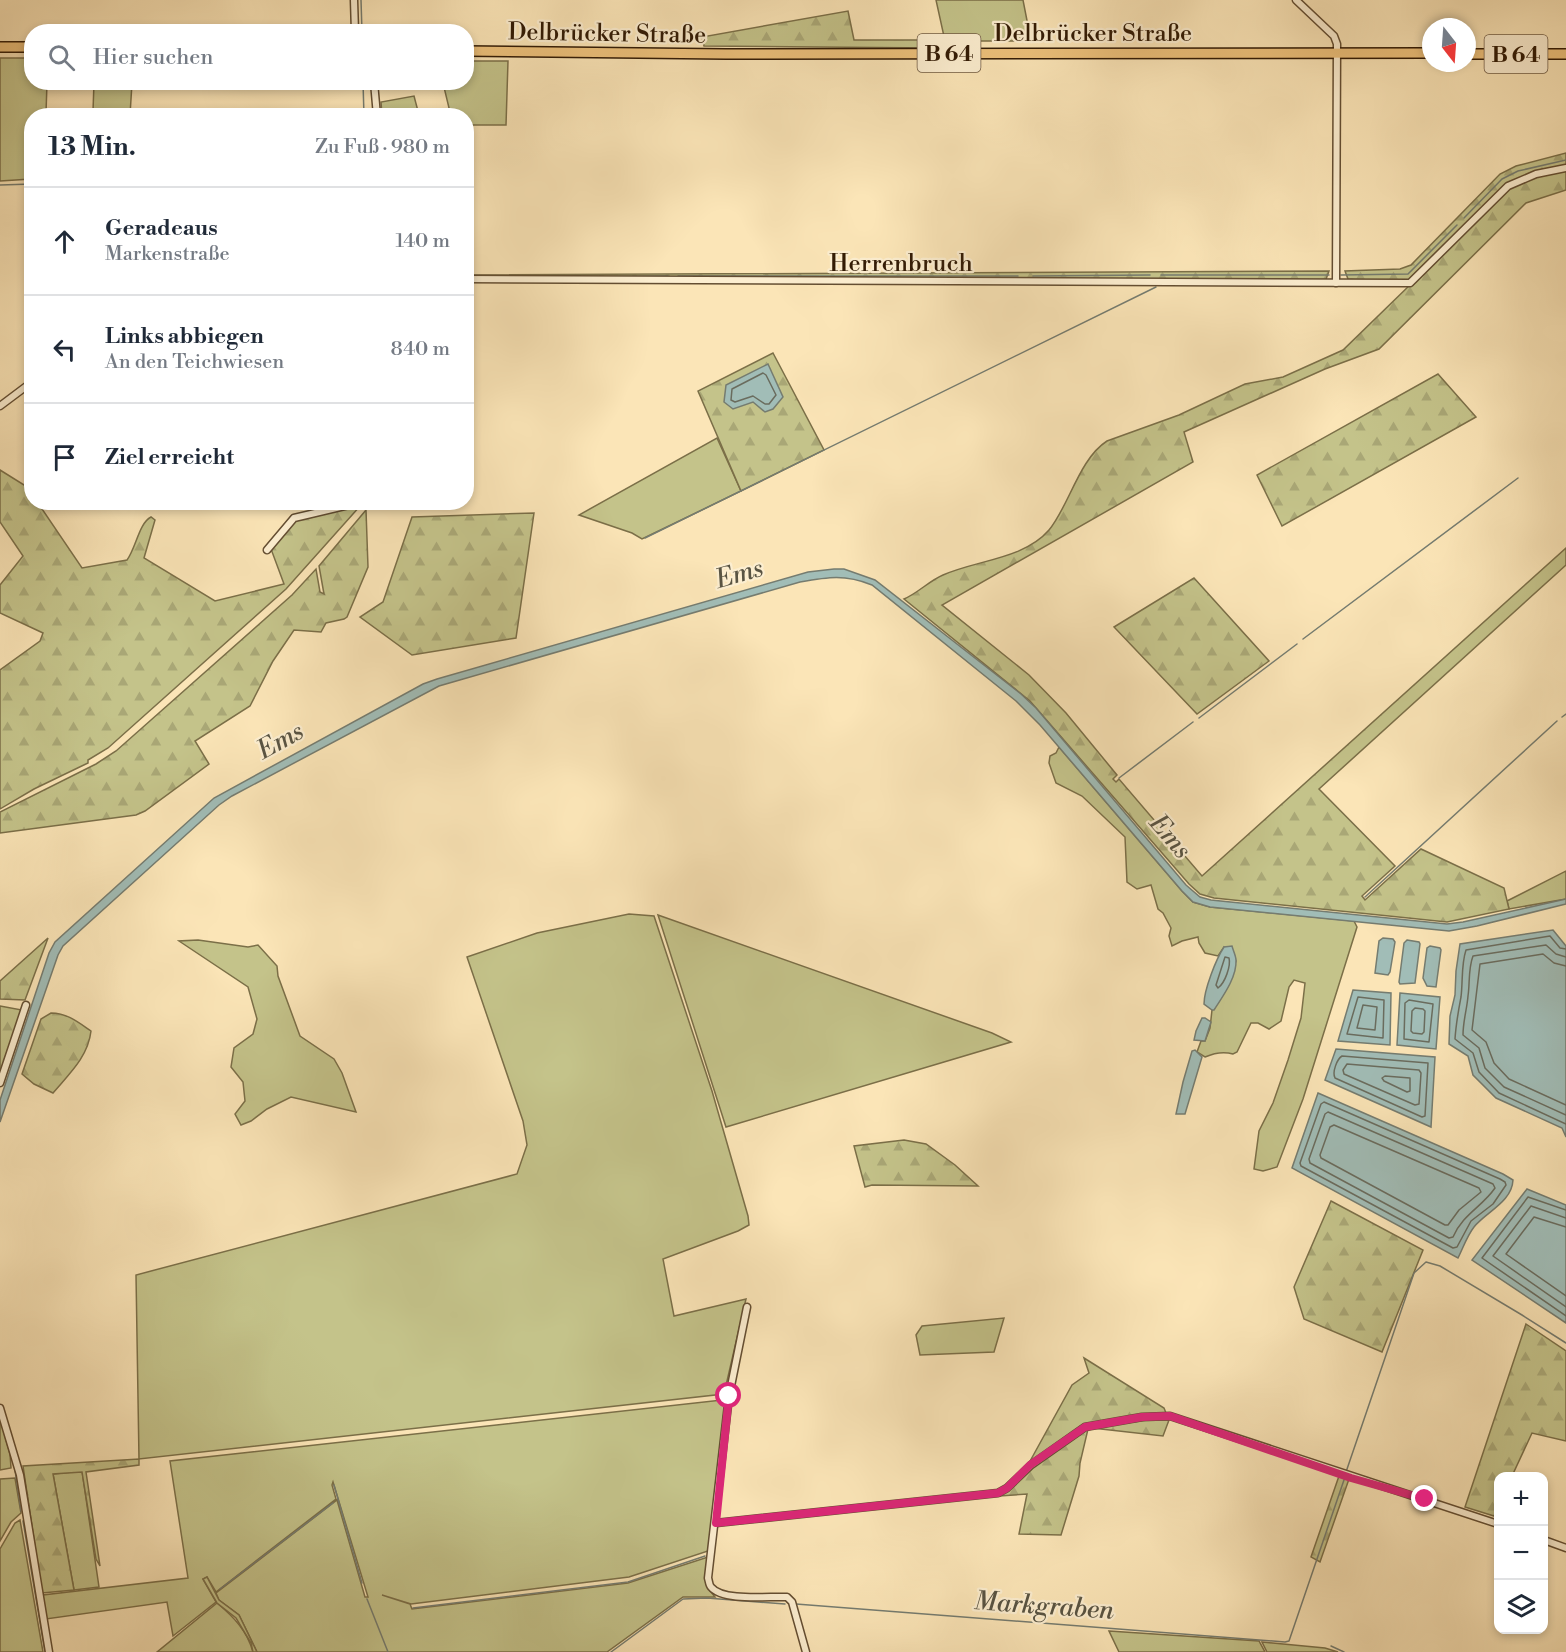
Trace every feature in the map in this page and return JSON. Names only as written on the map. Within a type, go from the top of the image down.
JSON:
[{"type":"main road","points":[[0,47],[24,47]]},
{"type":"main road","name":"Delbrücker Straße","points":[[474,51],[726,54],[1422,53]]},
{"type":"main road","name":"B 64","points":[[1476,54],[1566,54]]},
{"type":"street","points":[[354,0],[355,24]]},
{"type":"street","points":[[1296,0],[1334,36],[1337,44],[1336,283]]},
{"type":"street","points":[[375,90],[376,108]]},
{"type":"street","name":"Herrenbruch","points":[[474,279],[1410,283],[1508,186],[1536,174],[1566,168]]},
{"type":"street","points":[[0,406],[24,388]]},
{"type":"street","points":[[267,550],[294,518],[328,510]]},
{"type":"street","points":[[0,1083],[26,1005]]},
{"type":"street","points":[[747,1306],[729,1396],[708,1578],[711,1587],[720,1593],[740,1596],[787,1597],[792,1602],[806,1652]]},
{"type":"street","points":[[0,1408],[20,1475],[49,1652]]},
{"type":"street","points":[[716,1523],[998,1493],[1007,1488],[1030,1465],[1085,1427],[1142,1417],[1170,1416],[1351,1478],[1416,1496],[1494,1523]]},
{"type":"street","points":[[1548,1541],[1566,1548]]},
{"type":"green space","points":[[936,0],[1023,0],[1031,41],[945,41]]},
{"type":"green space","points":[[848,11],[854,40],[933,40],[934,48],[704,46],[702,37]]},
{"type":"green space","points":[[0,58],[24,58],[24,90],[47,90],[46,108],[24,108],[24,179],[0,181]]},
{"type":"green space","points":[[474,61],[508,61],[506,125],[474,125],[474,108],[449,108],[445,90],[474,90]]},
{"type":"green space","points":[[94,90],[132,90],[130,108],[93,108]]},
{"type":"green space","points":[[414,96],[417,108],[381,108],[381,102]]},
{"type":"green space","points":[[1566,153],[1566,190],[1526,203],[1379,349],[1325,369],[1184,432],[1193,462],[942,605],[1029,675],[1066,713],[1117,775],[1113,779],[1116,782],[1119,779],[1202,876],[1566,548],[1566,565],[1319,789],[1395,866],[1362,896],[1365,900],[1421,849],[1504,888],[1509,909],[1447,922],[1214,898],[1200,894],[1030,701],[904,599],[943,575],[1013,553],[1039,540],[1056,520],[1089,459],[1107,441],[1179,415],[1245,384],[1283,377],[1343,350],[1412,283],[1348,279],[1345,271],[1400,269],[1411,265],[1500,174],[1516,166]]},
{"type":"green space","points":[[1329,271],[1325,282],[474,278],[474,275]]},
{"type":"green space","points":[[773,353],[824,450],[741,491],[698,391]]},
{"type":"green space","points":[[1438,374],[1476,417],[1282,526],[1257,475]]},
{"type":"green space","points":[[717,438],[741,491],[642,539],[632,533],[579,515]]},
{"type":"green space","points":[[0,470],[24,485],[24,510],[43,510],[82,568],[127,560],[143,525],[151,517],[155,520],[144,558],[215,601],[284,584],[271,549],[296,519],[338,510],[357,510],[286,589],[108,748],[88,760],[88,763],[34,789],[0,809],[0,670],[40,641],[43,633],[0,613],[0,585],[23,556],[0,522]]},
{"type":"green space","points":[[366,510],[368,567],[347,617],[326,623],[321,632],[294,630],[273,661],[250,706],[195,741],[209,764],[145,811],[136,815],[0,833],[0,812],[96,764],[116,751],[292,595],[316,569],[320,592],[324,594],[319,566]]},
{"type":"green space","points":[[534,513],[516,638],[412,655],[360,617],[383,602],[412,517]]},
{"type":"green space","points":[[1194,578],[1269,661],[1197,714],[1114,627]]},
{"type":"green space","points":[[1059,747],[1193,902],[1210,907],[1354,921],[1357,927],[1303,1099],[1277,1167],[1263,1171],[1254,1169],[1259,1131],[1273,1103],[1288,1060],[1301,1018],[1305,983],[1294,980],[1289,987],[1281,1021],[1269,1029],[1258,1023],[1251,1023],[1237,1052],[1212,1054],[1205,1057],[1197,1052],[1201,1041],[1205,1041],[1210,1028],[1212,1010],[1227,988],[1236,961],[1224,947],[1218,956],[1205,953],[1198,937],[1172,946],[1169,936],[1171,928],[1163,913],[1158,909],[1151,885],[1137,889],[1127,882],[1125,837],[1082,796],[1056,783],[1049,763],[1050,756],[1056,753]]},
{"type":"green space","points":[[1566,871],[1566,899],[1509,909],[1507,901]]},
{"type":"green space","points":[[629,914],[654,916],[712,1091],[748,1216],[749,1225],[738,1231],[663,1259],[674,1316],[746,1299],[724,1394],[139,1459],[136,1275],[517,1174],[527,1145],[523,1121],[467,957],[537,933]]},
{"type":"green space","points":[[658,915],[992,1033],[1011,1042],[726,1127]]},
{"type":"green space","points":[[48,938],[25,1000],[0,999],[0,981]]},
{"type":"green space","points":[[198,940],[248,947],[258,945],[277,966],[278,976],[300,1036],[334,1059],[342,1073],[356,1112],[291,1097],[241,1125],[235,1114],[245,1101],[243,1082],[231,1067],[234,1048],[253,1034],[257,1019],[248,987],[179,941]]},
{"type":"green space","points":[[0,1006],[22,1010],[0,1075]]},
{"type":"green space","points":[[51,1013],[67,1016],[91,1031],[82,1057],[53,1093],[34,1084],[22,1074],[41,1019]]},
{"type":"green space","points":[[904,1140],[926,1144],[955,1165],[978,1186],[872,1185],[865,1187],[854,1146]]},
{"type":"green space","points":[[1331,1201],[1423,1250],[1382,1352],[1304,1319],[1294,1287]]},
{"type":"green space","points":[[1004,1318],[994,1352],[920,1355],[916,1335],[922,1326]]},
{"type":"green space","points":[[1526,1324],[1566,1351],[1566,1441],[1532,1433],[1514,1472],[1494,1472],[1494,1516],[1465,1507]]},
{"type":"green space","points":[[1084,1358],[1164,1408],[1166,1413],[1145,1414],[1084,1424],[1029,1463],[1072,1385],[1089,1373]]},
{"type":"green space","points":[[722,1400],[725,1403],[708,1551],[629,1577],[411,1604],[382,1595],[410,1604],[412,1609],[628,1583],[708,1557],[708,1588],[715,1597],[683,1597],[607,1652],[257,1652],[239,1615],[219,1600],[216,1593],[337,1500],[365,1597],[368,1597],[333,1482],[336,1499],[216,1592],[207,1577],[203,1579],[216,1602],[173,1636],[167,1602],[46,1619],[43,1595],[188,1578],[170,1461]]},
{"type":"green space","points":[[0,1418],[10,1454],[11,1468],[0,1470]]},
{"type":"green space","points":[[1147,1420],[1169,1420],[1163,1436],[1092,1428]]},
{"type":"green space","points":[[1088,1429],[1079,1476],[1061,1535],[1019,1534],[1027,1494],[999,1496],[1009,1490],[1030,1469]]},
{"type":"green space","points":[[139,1459],[139,1465],[86,1472],[100,1566],[96,1559],[82,1472],[53,1474],[74,1590],[42,1593],[23,1466]]},
{"type":"green space","points":[[82,1471],[99,1587],[74,1590],[53,1474]]},
{"type":"green space","points":[[1339,1476],[1349,1479],[1320,1562],[1311,1557]]},
{"type":"green space","points":[[15,1478],[21,1513],[11,1522],[0,1541],[0,1479]]},
{"type":"green space","points":[[20,1520],[43,1652],[0,1652],[0,1549],[15,1523]]},
{"type":"green space","points":[[207,1577],[219,1600],[239,1615],[257,1652],[253,1652],[251,1643],[236,1618],[217,1603],[203,1579]]},
{"type":"green space","points":[[217,1603],[239,1625],[253,1652],[157,1652]]},
{"type":"green space","points":[[1109,1631],[1259,1641],[1265,1652],[1119,1652]]},
{"type":"green space","points":[[1262,1642],[1325,1648],[1338,1652],[1267,1652]]},
{"type":"water","points":[[768,364],[783,397],[773,409],[765,412],[753,402],[733,409],[724,402],[726,385]]},
{"type":"water","points":[[844,569],[875,580],[1021,694],[1036,708],[1186,885],[1200,897],[1447,924],[1566,899],[1566,904],[1449,931],[1210,907],[1193,902],[1040,725],[1016,701],[872,585],[845,578],[819,579],[800,582],[439,686],[232,796],[219,805],[63,946],[0,1122],[0,1100],[49,953],[55,942],[214,798],[423,684],[808,572]]},
{"type":"water","points":[[1553,930],[1566,946],[1566,1137],[1562,1128],[1496,1098],[1473,1075],[1468,1056],[1449,1044],[1450,1016],[1455,995],[1460,944]]},
{"type":"water","points":[[1383,938],[1393,939],[1395,942],[1388,975],[1375,973],[1379,941]]},
{"type":"water","points":[[1407,940],[1420,944],[1415,983],[1400,984],[1404,943]]},
{"type":"water","points":[[1232,946],[1236,966],[1232,980],[1212,1010],[1204,1004],[1208,983],[1224,947]]},
{"type":"water","points":[[1430,946],[1441,950],[1436,987],[1427,986],[1423,978],[1427,948]]},
{"type":"water","points":[[1353,990],[1391,993],[1390,1045],[1338,1041]]},
{"type":"water","points":[[1400,993],[1440,997],[1436,1049],[1397,1045]]},
{"type":"water","points":[[1202,1018],[1211,1022],[1205,1041],[1194,1040],[1196,1031]]},
{"type":"water","points":[[1336,1049],[1435,1057],[1431,1127],[1325,1080]]},
{"type":"water","points":[[1195,1050],[1202,1057],[1185,1114],[1176,1114],[1192,1051]]},
{"type":"water","points":[[1318,1093],[1513,1180],[1508,1195],[1479,1222],[1467,1238],[1458,1258],[1292,1168]]},
{"type":"water","points":[[1527,1189],[1566,1205],[1566,1323],[1472,1260]]},
{"type":"waterway","points":[[361,0],[362,24]]},
{"type":"waterway","points":[[363,90],[364,108]]},
{"type":"waterway","points":[[1464,218],[1502,179],[1518,171],[1566,160]]},
{"type":"waterway","points":[[0,185],[24,184]]},
{"type":"waterway","points":[[1341,275],[1408,274],[1457,225]]},
{"type":"waterway","points":[[1033,276],[1150,275]]},
{"type":"waterway","points":[[1161,275],[1329,275]]},
{"type":"waterway","points":[[586,277],[668,276]]},
{"type":"waterway","points":[[678,276],[1018,276]]},
{"type":"waterway","points":[[645,538],[1156,287]]},
{"type":"waterway","points":[[1303,639],[1518,478]]},
{"type":"waterway","points":[[1199,718],[1297,644]]},
{"type":"waterway","points":[[1562,717],[1566,714]]},
{"type":"waterway","points":[[1365,897],[1557,721]]},
{"type":"waterway","points":[[1119,778],[1193,722]]},
{"type":"waterway","points":[[1346,1472],[1414,1273],[1426,1262],[1440,1266],[1566,1343]]},
{"type":"waterway","points":[[15,1470],[21,1511]]},
{"type":"waterway","name":"Markgraben","points":[[796,1604],[1285,1642],[1289,1641],[1345,1477]]},
{"type":"waterway","points":[[334,1485],[362,1583]]},
{"type":"waterway","points":[[220,1589],[333,1503]]},
{"type":"waterway","points":[[23,1521],[45,1652]]},
{"type":"waterway","points":[[413,1608],[628,1582],[705,1556]]},
{"type":"waterway","name":"Markgraben","points":[[611,1652],[683,1599],[707,1598],[785,1604]]},
{"type":"waterway","points":[[367,1599],[388,1652]]},
{"type":"waterway","name":"Markgraben","points":[[1331,1646],[1344,1652]]},
{"type":"route","points":[[729,1396],[716,1523],[998,1493],[1007,1488],[1030,1465],[1085,1427],[1142,1417],[1170,1416],[1351,1478],[1425,1499]]},
{"type":"water label","name":"Ems","points":[[739,573]]},
{"type":"water label","name":"Ems","points":[[280,740]]},
{"type":"water label","name":"Ems","points":[[1171,836]]}]
